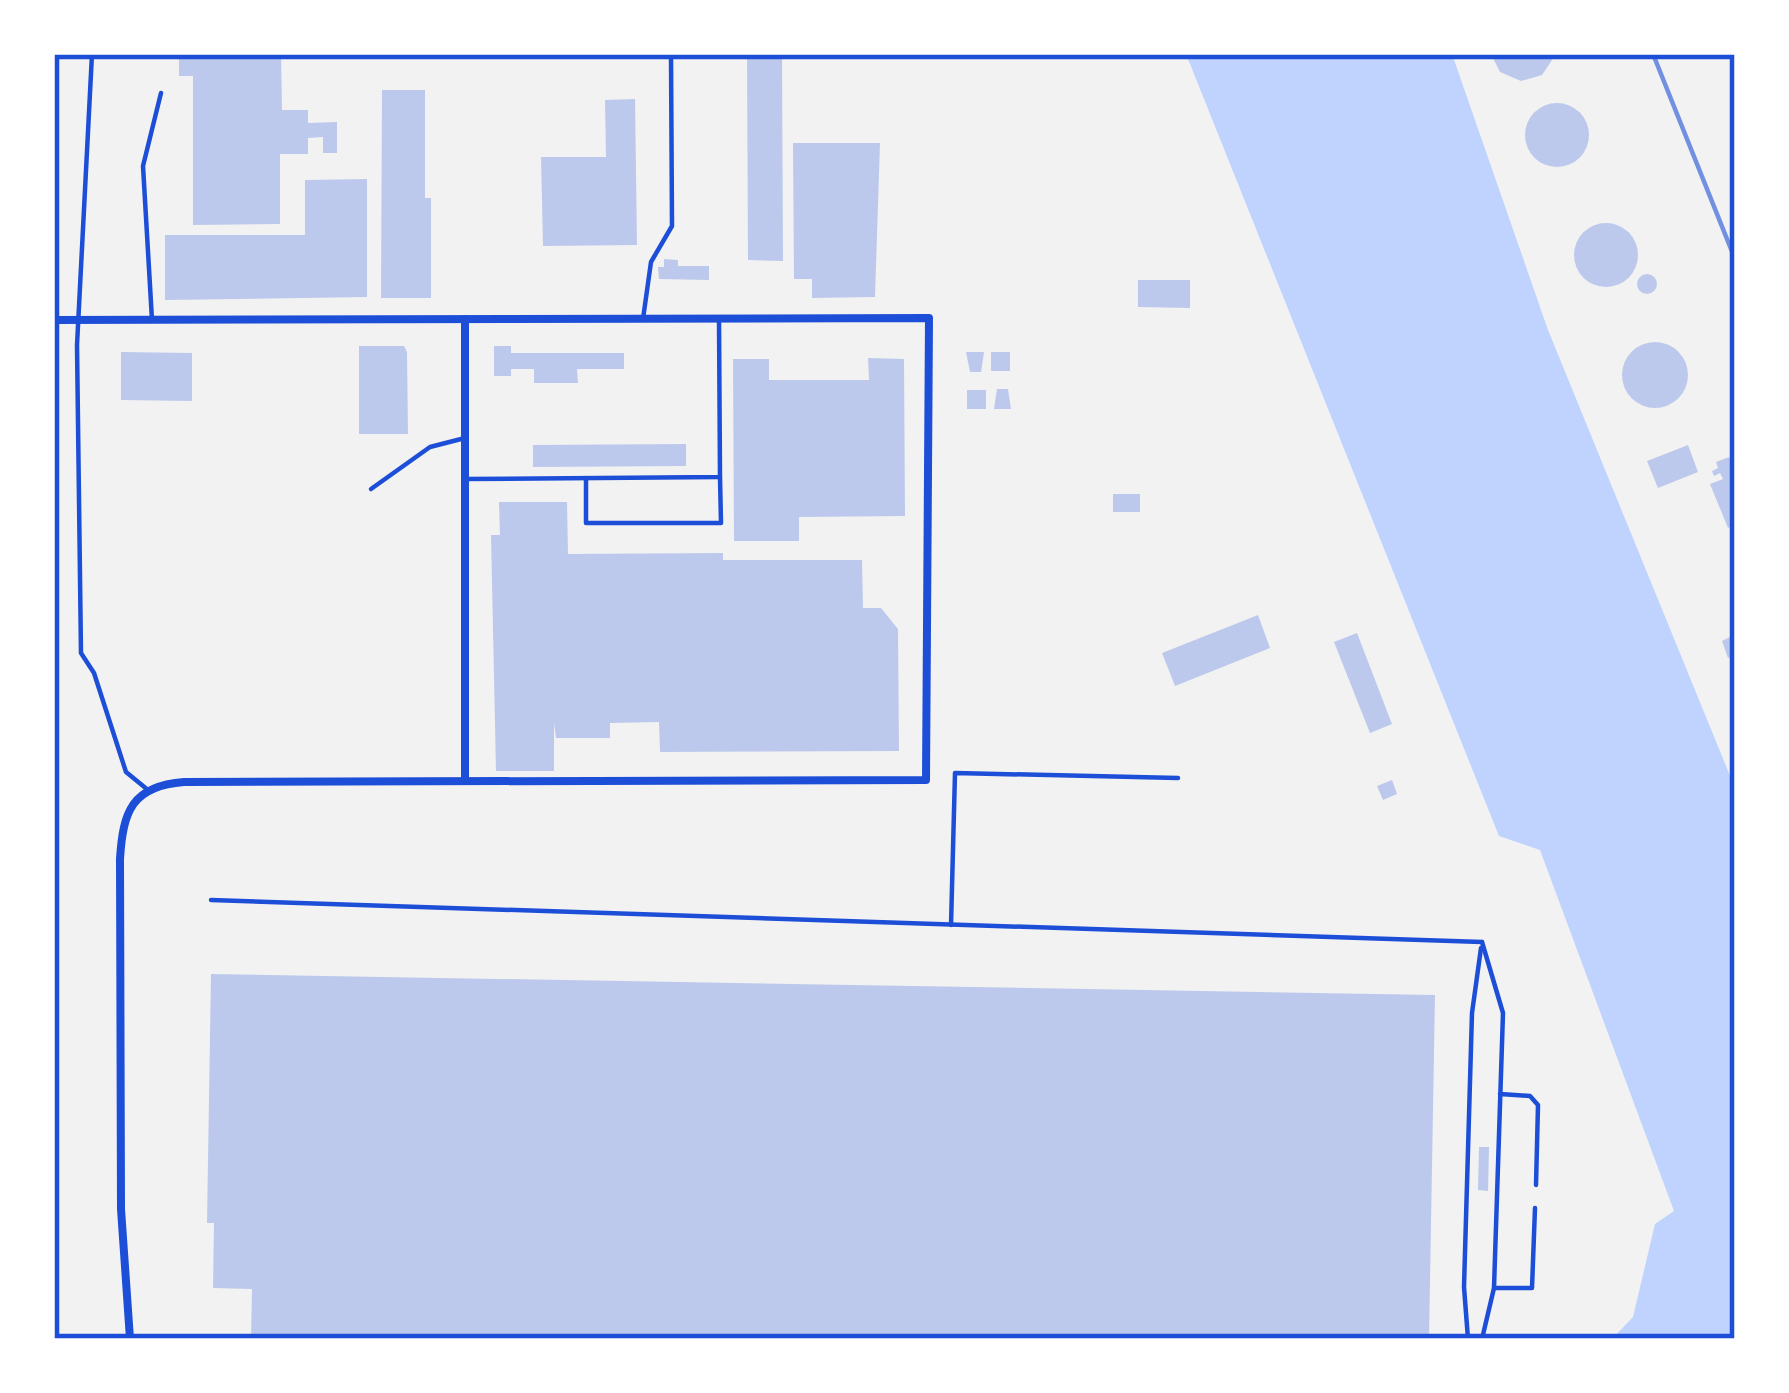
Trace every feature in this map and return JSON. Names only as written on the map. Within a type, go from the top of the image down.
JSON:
[{"type":"street","points":[[54,320],[929,318],[926,780],[184,782],[148,790],[134,802],[120,859],[121,1209],[130,1339]]},
{"type":"street","points":[[465,319],[465,780]]},
{"type":"lane","points":[[92,54],[77,320],[81,653],[94,673],[126,772],[148,790]]},
{"type":"lane","points":[[643,319],[651,262],[672,226],[671,54]]},
{"type":"lane","points":[[152,320],[143,166],[161,93]]},
{"type":"lane","points":[[586,478],[586,523],[721,523],[719,319]]},
{"type":"lane","points":[[371,489],[430,447],[465,439]]},
{"type":"lane","points":[[465,479],[720,477]]},
{"type":"lane","points":[[951,925],[955,773],[1178,778]]},
{"type":"lane","points":[[211,900],[1482,942]]},
{"type":"lane","points":[[1482,942],[1503,1013],[1494,1288],[1482,1339]]},
{"type":"lane","points":[[1468,1339],[1464,1287],[1472,1013],[1482,942]]},
{"type":"lane","points":[[1500,1094],[1529,1096],[1538,1105],[1536,1185]]},
{"type":"lane","points":[[1494,1288],[1532,1288],[1535,1208]]},
{"type":"water","points":[[1186,54],[1452,54],[1548,330],[1735,788],[1735,1339],[1612,1339],[1633,1317],[1655,1224],[1674,1211],[1540,850],[1499,836]]},
{"type":"building","points":[[179,54],[281,54],[282,110],[308,110],[308,123],[337,122],[337,153],[323,153],[323,137],[308,138],[308,154],[280,154],[280,224],[193,225],[193,76],[179,76]]},
{"type":"building","points":[[747,54],[782,54],[783,261],[748,260]]},
{"type":"building","points":[[843,54],[902,54],[902,59],[843,58]]},
{"type":"building","points":[[1491,54],[1556,54],[1542,75],[1521,81],[1500,72]]},
{"type":"building","points":[[382,90],[425,90],[431,298],[381,298]]},
{"type":"building","points":[[635,99],[637,245],[543,246],[541,157],[606,157],[605,100]]},
{"type":"building","points":[[1557,103],[1580,112],[1589,135],[1580,158],[1557,167],[1534,158],[1525,135],[1534,112]]},
{"type":"building","points":[[793,143],[880,143],[875,297],[812,298],[812,279],[794,279]]},
{"type":"building","points":[[367,179],[367,297],[165,300],[165,235],[305,235],[305,180]]},
{"type":"building","points":[[1606,223],[1629,232],[1638,255],[1629,278],[1606,287],[1583,278],[1574,255],[1583,232]]},
{"type":"building","points":[[664,259],[678,260],[678,266],[709,266],[709,280],[659,279],[658,267],[664,267]]},
{"type":"building","points":[[1647,274],[1657,284],[1647,294],[1637,284]]},
{"type":"building","points":[[1138,280],[1190,280],[1190,308],[1138,307]]},
{"type":"building","points":[[1655,342],[1678,352],[1688,375],[1678,398],[1655,408],[1632,398],[1622,375],[1632,352]]},
{"type":"building","points":[[359,346],[404,346],[408,434],[359,434]]},
{"type":"building","points":[[494,346],[511,346],[511,353],[624,353],[624,369],[577,369],[578,383],[534,383],[534,369],[511,369],[511,376],[494,376]]},
{"type":"building","points":[[121,352],[192,353],[192,401],[121,400]]},
{"type":"building","points":[[966,352],[984,352],[981,372],[970,372]]},
{"type":"building","points":[[991,352],[1010,352],[1010,371],[991,371]]},
{"type":"building","points":[[868,358],[904,359],[905,516],[799,517],[799,541],[734,541],[733,359],[769,359],[769,380],[869,380]]},
{"type":"building","points":[[997,389],[1008,389],[1011,409],[994,409]]},
{"type":"building","points":[[967,390],[986,390],[986,409],[967,409]]},
{"type":"building","points":[[686,444],[686,466],[533,467],[533,445]]},
{"type":"building","points":[[1688,445],[1698,472],[1658,488],[1647,461]]},
{"type":"building","points":[[1729,457],[1735,471],[1735,525],[1728,528],[1710,484],[1723,479],[1720,473],[1714,476],[1716,462]]},
{"type":"building","points":[[1113,494],[1140,494],[1140,512],[1113,512]]},
{"type":"building","points":[[499,502],[567,502],[568,554],[723,553],[723,560],[862,560],[863,608],[881,608],[898,629],[899,751],[660,752],[659,722],[610,723],[610,738],[556,738],[554,723],[554,771],[496,771],[491,535],[500,535]]},
{"type":"building","points":[[1258,615],[1270,648],[1175,686],[1162,653]]},
{"type":"building","points":[[1357,633],[1392,724],[1370,733],[1334,642]]},
{"type":"building","points":[[1734,635],[1735,656],[1728,658],[1722,641]]},
{"type":"building","points":[[1392,780],[1397,794],[1383,800],[1377,786]]},
{"type":"building","points":[[211,974],[1435,995],[1429,1339],[251,1339],[252,1289],[213,1288],[214,1223],[207,1223]]},
{"type":"building","points":[[1479,1147],[1489,1147],[1488,1191],[1478,1190]]},
{"type":"railway","points":[[1653,54],[1735,259]]}]
